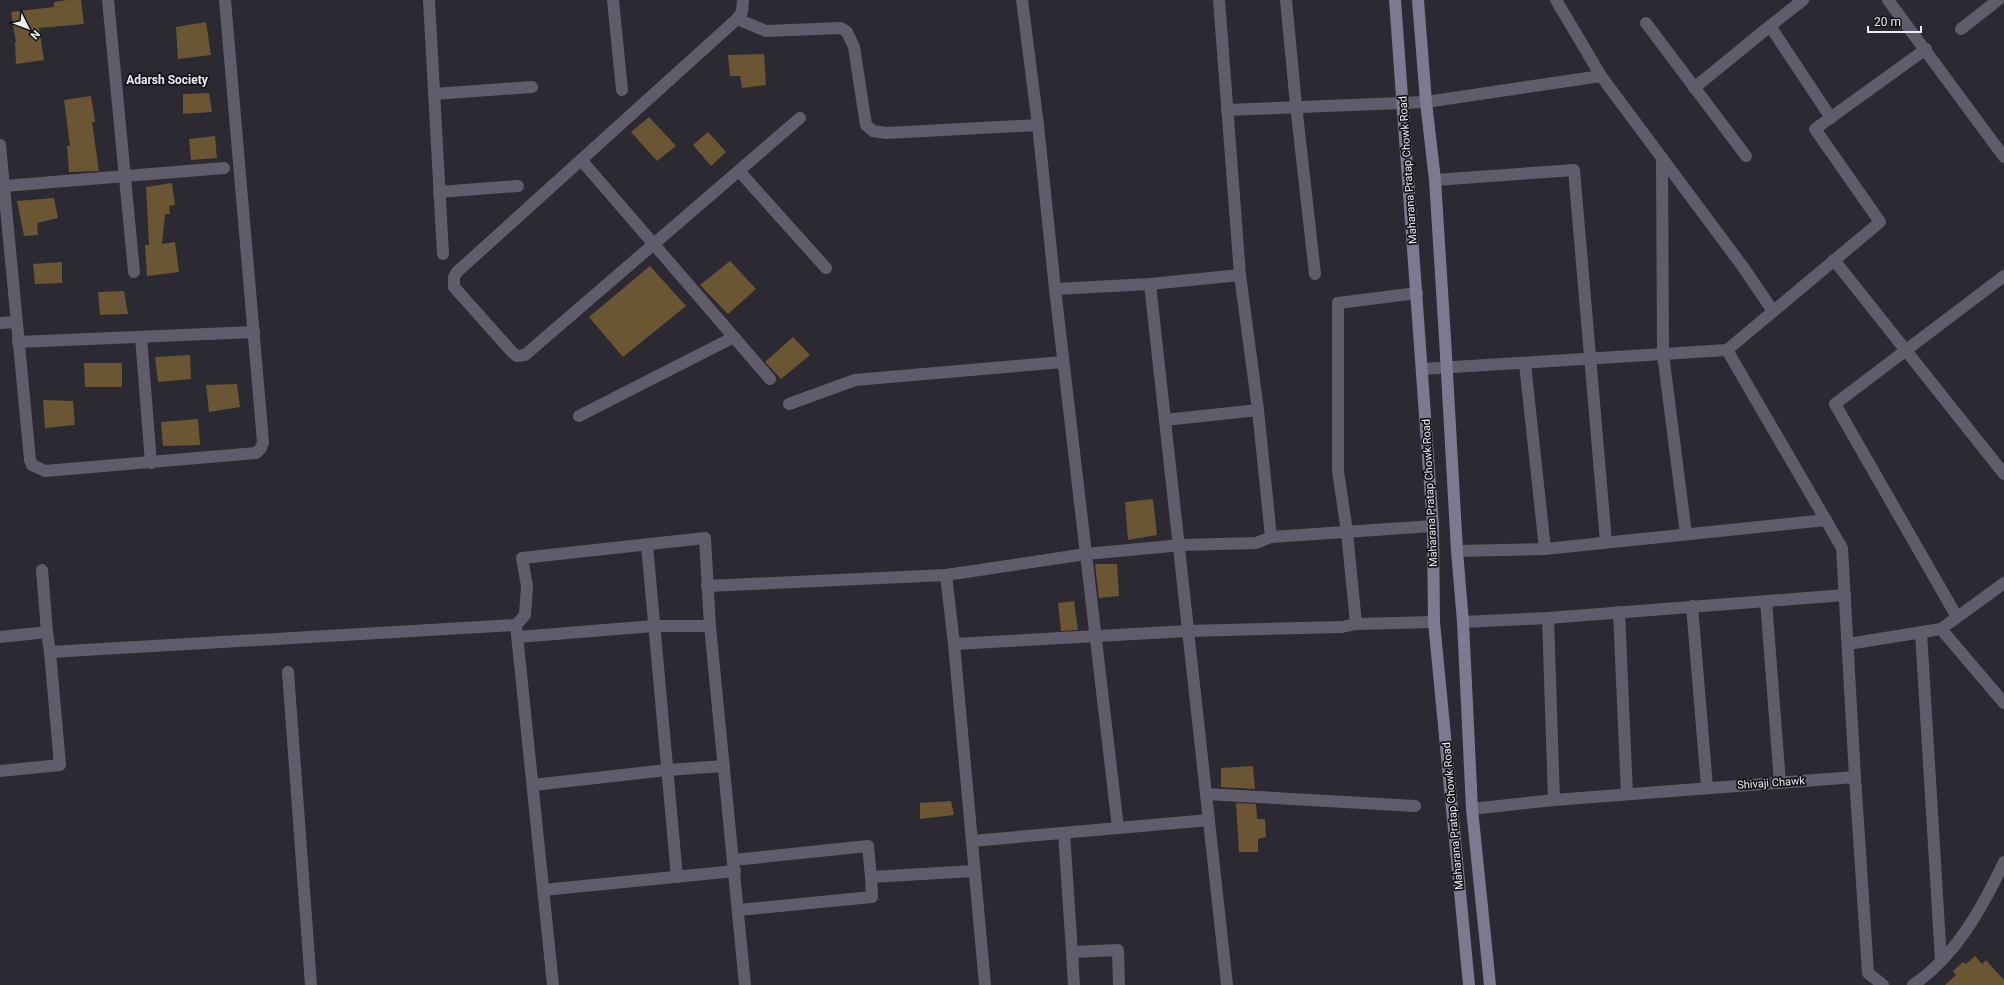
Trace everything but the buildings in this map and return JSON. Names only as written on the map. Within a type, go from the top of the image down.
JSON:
[{"type":"main road","name":"Maharana Pratap Chowk Road","points":[[1395,0],[1404,103],[1434,526],[1434,622],[1469,985]]},
{"type":"main road","name":"Maharana Pratap Chowk Road","points":[[1418,0],[1426,102],[1435,180],[1457,551],[1463,622],[1472,809],[1490,985]]},
{"type":"street","points":[[108,0],[134,272]]},
{"type":"street","points":[[0,145],[18,342],[30,460],[32,465],[45,471],[256,453],[261,448],[263,442],[224,0]]},
{"type":"street","points":[[429,0],[443,254]]},
{"type":"street","points":[[613,0],[622,90]]},
{"type":"street","points":[[743,0],[742,12],[737,19],[582,161],[457,272],[453,282],[457,290],[512,352],[517,356],[525,355],[800,118]]},
{"type":"street","points":[[1022,0],[1038,125],[1063,362],[1118,828]]},
{"type":"street","points":[[1219,0],[1240,275],[1258,410],[1271,538]]},
{"type":"street","points":[[1286,0],[1315,274]]},
{"type":"street","points":[[1556,0],[1601,76],[1773,311]]},
{"type":"street","points":[[1694,88],[1803,0]]},
{"type":"street","points":[[1888,0],[1926,49],[2004,157]]},
{"type":"street","points":[[1962,29],[1998,0]]},
{"type":"street","points":[[737,19],[766,30],[841,28],[847,32],[854,47],[866,125],[873,131],[886,133],[1038,125]]},
{"type":"street","points":[[1646,23],[1746,156]]},
{"type":"street","points":[[1770,26],[1831,118]]},
{"type":"street","points":[[1422,370],[1727,350],[1880,222],[1815,129],[1926,49]]},
{"type":"street","points":[[1228,110],[1297,106],[1426,102],[1601,76]]},
{"type":"street","points":[[434,94],[532,87]]},
{"type":"street","points":[[1662,158],[1663,354],[1686,534]]},
{"type":"street","points":[[582,161],[770,378]]},
{"type":"street","points":[[4,186],[224,168]]},
{"type":"street","points":[[1435,180],[1574,170],[1606,542]]},
{"type":"street","points":[[739,171],[826,268]]},
{"type":"street","points":[[439,192],[518,186]]},
{"type":"street","points":[[1834,260],[2004,474]]},
{"type":"street","points":[[1055,289],[1150,284],[1240,275]]},
{"type":"street","points":[[1958,617],[1834,404],[2004,276]]},
{"type":"street","points":[[1150,284],[1227,985]]},
{"type":"street","points":[[1356,624],[1347,532],[1338,471],[1338,303],[1417,293]]},
{"type":"street","points":[[0,323],[16,322]]},
{"type":"street","points":[[18,342],[254,332]]},
{"type":"street","points":[[141,337],[151,463]]},
{"type":"street","points":[[579,416],[734,337]]},
{"type":"street","points":[[1727,350],[1842,548],[1868,973],[1883,985]]},
{"type":"street","points":[[789,404],[855,380],[1063,362]]},
{"type":"street","points":[[1525,364],[1545,549]]},
{"type":"street","points":[[1165,420],[1258,410]]},
{"type":"street","points":[[1457,551],[1545,549],[1826,520]]},
{"type":"street","points":[[708,586],[946,575],[1086,554],[1179,547],[1256,544],[1271,538],[1434,526]]},
{"type":"street","points":[[553,985],[517,631],[525,615],[527,586],[522,558],[705,538],[710,626],[739,910],[745,985]]},
{"type":"street","points":[[647,545],[677,877]]},
{"type":"street","points":[[0,771],[60,765],[42,570]]},
{"type":"street","points":[[946,575],[954,644],[985,985]]},
{"type":"street","points":[[1848,644],[1941,629],[2004,583]]},
{"type":"street","points":[[1463,622],[1548,618],[1845,595]]},
{"type":"street","points":[[1766,601],[1780,782]]},
{"type":"street","points":[[1692,606],[1707,787]]},
{"type":"street","points":[[1619,612],[1628,794]]},
{"type":"street","points":[[1548,618],[1554,800]]},
{"type":"street","points":[[954,644],[1095,635],[1342,627],[1356,624],[1434,622]]},
{"type":"street","points":[[50,652],[517,631],[654,626],[710,626]]},
{"type":"street","points":[[1941,629],[2004,703]]},
{"type":"street","points":[[0,637],[47,632]]},
{"type":"street","points":[[1920,632],[1941,961]]},
{"type":"street","points":[[288,672],[311,985]]},
{"type":"street","points":[[532,785],[667,770],[724,766]]},
{"type":"street","name":"Shivaji Chawk","points":[[1472,809],[1554,800],[1707,787],[1856,777]]},
{"type":"street","points":[[1206,794],[1415,806]]},
{"type":"street","points":[[972,841],[1209,820]]},
{"type":"street","points":[[1064,833],[1074,985]]},
{"type":"street","points":[[543,890],[677,877],[734,865],[868,846],[872,897],[739,910]]},
{"type":"street","points":[[1913,985],[1930,973],[1959,940],[1987,898],[2004,862]]},
{"type":"street","points":[[871,877],[974,871]]},
{"type":"street","points":[[1072,952],[1118,950],[1119,985]]},
{"type":"district","name":"Adarsh Society","points":[[167,80]]}]
